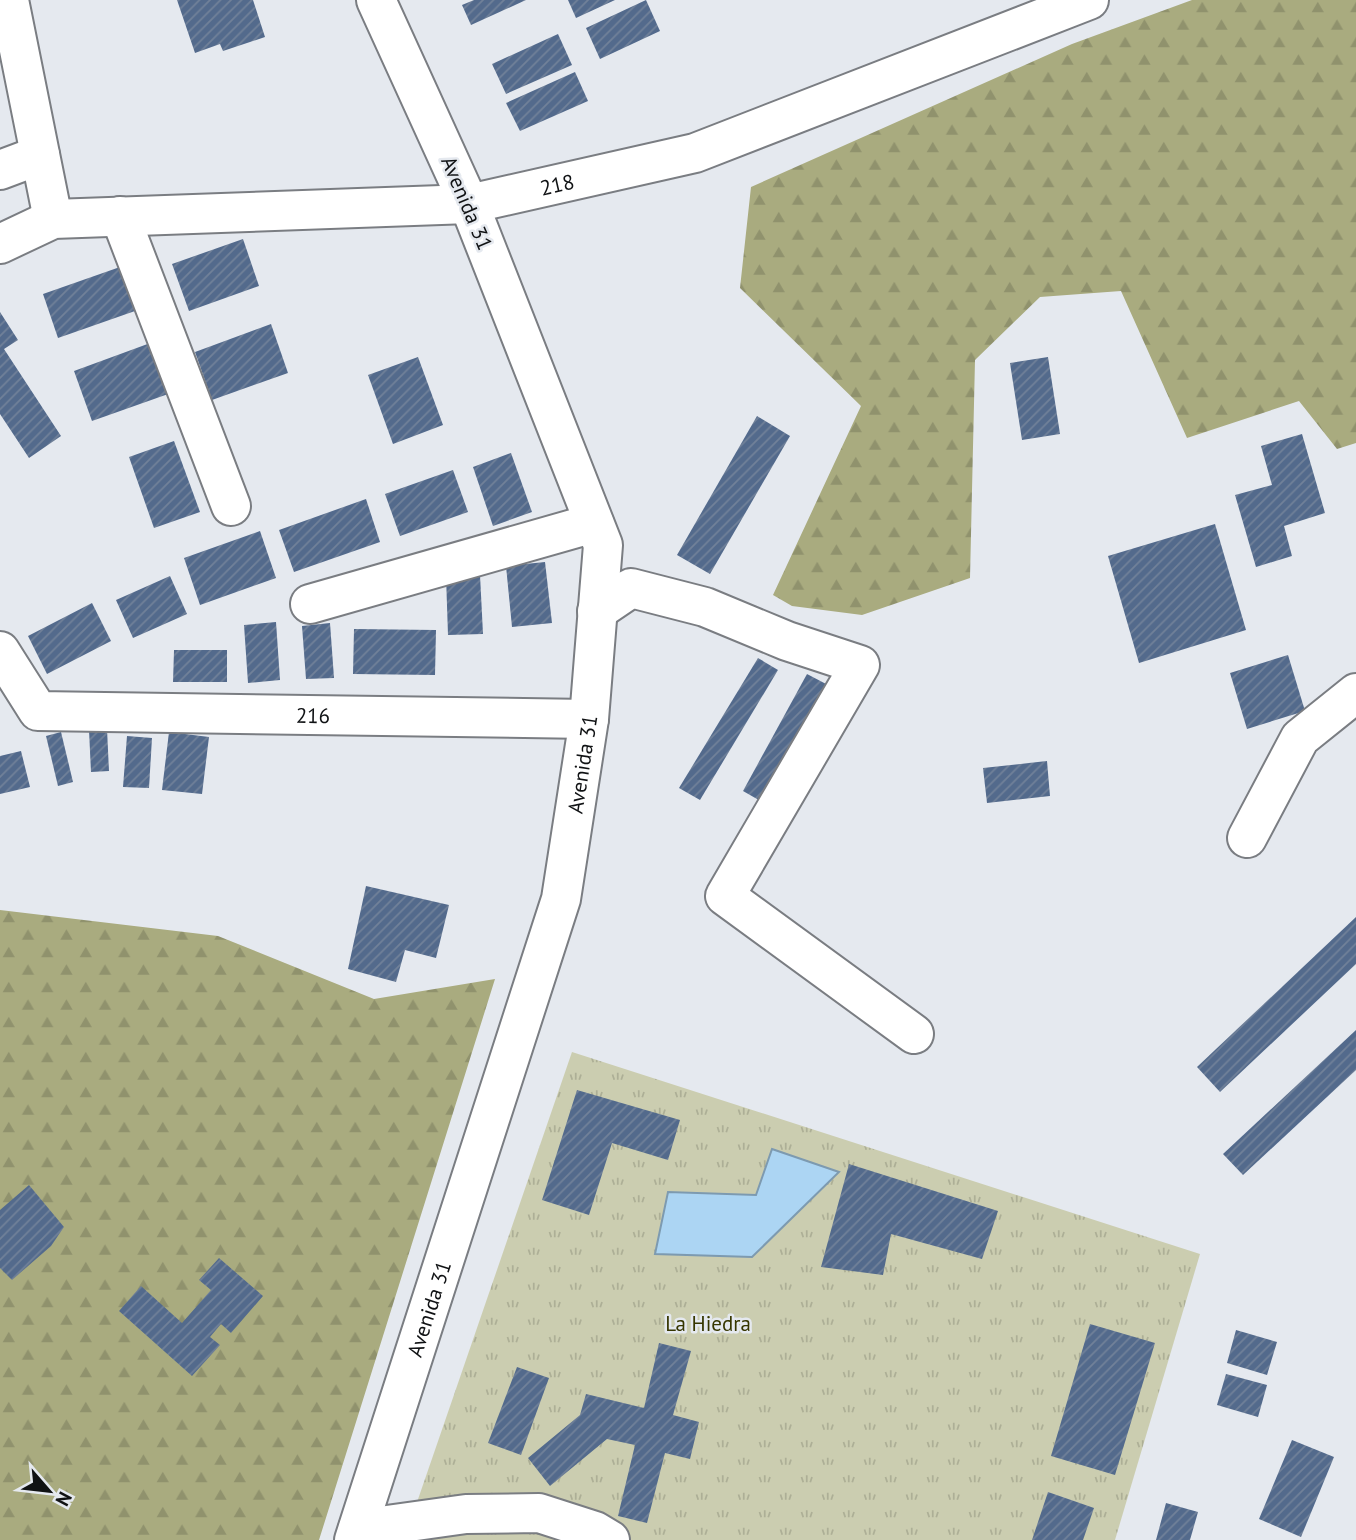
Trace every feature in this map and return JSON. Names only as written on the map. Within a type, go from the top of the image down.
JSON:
[{"type":"street","points":[[9,0],[53,219]]},
{"type":"street","name":"Avenida 31","points":[[356,1535],[561,899],[589,719],[603,545],[470,204],[376,0]]},
{"type":"street","name":"218","points":[[0,244],[53,219],[470,204],[695,153],[1089,0]]},
{"type":"street","points":[[0,170],[40,155]]},
{"type":"street","points":[[120,216],[231,506]]},
{"type":"street","points":[[310,604],[594,523]]},
{"type":"street","points":[[597,611],[631,587],[705,607],[787,641],[860,665],[725,896],[914,1034]]},
{"type":"street","name":"216","points":[[0,650],[38,711],[589,719]]},
{"type":"street","points":[[1247,838],[1300,738],[1356,692]]},
{"type":"street","points":[[356,1535],[466,1514],[539,1513],[595,1531],[610,1540]]},
{"type":"green space","points":[[1192,0],[1356,0],[1356,443],[1337,449],[1299,401],[1187,438],[1121,291],[1040,297],[975,360],[970,578],[862,615],[792,606],[773,595],[861,406],[740,288],[751,187],[1072,44]]},
{"type":"green space","points":[[0,910],[218,936],[374,999],[495,979],[319,1540],[0,1540]]},
{"type":"green space","name":"La Hiedra","points":[[572,1052],[1200,1254],[1115,1540],[404,1540]]},
{"type":"water","points":[[772,1149],[839,1172],[752,1257],[655,1254],[668,1192],[756,1195]]},
{"type":"building","points":[[177,0],[253,0],[265,37],[223,51],[220,44],[195,53]]},
{"type":"building","points":[[474,0],[526,0],[471,25],[462,5]]},
{"type":"building","points":[[568,0],[615,0],[576,18]]},
{"type":"building","points":[[646,0],[660,31],[600,59],[586,28]]},
{"type":"building","points":[[558,34],[572,65],[506,94],[492,64]]},
{"type":"building","points":[[575,72],[588,101],[520,131],[506,103]]},
{"type":"building","points":[[243,239],[259,286],[189,311],[172,264]]},
{"type":"building","points":[[120,267],[135,311],[58,338],[43,294]]},
{"type":"building","points":[[0,312],[18,340],[4,349],[61,436],[29,458],[0,414]]},
{"type":"building","points":[[271,324],[288,373],[212,400],[195,352]]},
{"type":"building","points":[[153,342],[171,393],[92,421],[74,371]]},
{"type":"building","points":[[418,357],[443,425],[393,444],[368,375]]},
{"type":"building","points":[[1048,357],[1060,434],[1022,440],[1010,363]]},
{"type":"building","points":[[757,416],[790,436],[710,574],[677,555]]},
{"type":"building","points":[[1302,434],[1325,513],[1284,526],[1292,556],[1256,567],[1235,495],[1272,485],[1261,446]]},
{"type":"building","points":[[174,441],[200,512],[154,528],[129,457]]},
{"type":"building","points":[[511,453],[532,512],[493,526],[473,467]]},
{"type":"building","points":[[453,470],[468,512],[400,536],[385,494]]},
{"type":"building","points":[[366,499],[380,542],[294,572],[279,530]]},
{"type":"building","points":[[1215,524],[1246,630],[1139,663],[1108,556]]},
{"type":"building","points":[[260,531],[276,578],[200,605],[184,558]]},
{"type":"building","points":[[545,562],[552,623],[512,627],[506,566]]},
{"type":"building","points":[[480,575],[483,634],[448,635],[446,576]]},
{"type":"building","points":[[170,576],[187,614],[133,638],[116,600]]},
{"type":"building","points":[[92,603],[111,641],[47,674],[28,636]]},
{"type":"building","points":[[276,622],[280,680],[248,683],[244,625]]},
{"type":"building","points":[[330,623],[334,678],[306,679],[302,626]]},
{"type":"building","points":[[354,629],[436,630],[435,675],[353,674]]},
{"type":"building","points":[[174,650],[227,650],[227,682],[173,682]]},
{"type":"building","points":[[1288,655],[1305,711],[1247,729],[1230,673]]},
{"type":"building","points":[[758,658],[778,670],[700,800],[679,788]]},
{"type":"building","points":[[807,674],[828,685],[764,803],[743,791]]},
{"type":"building","points":[[107,729],[109,771],[91,772],[89,730]]},
{"type":"building","points":[[61,732],[73,782],[58,786],[46,736]]},
{"type":"building","points":[[169,732],[209,737],[202,794],[162,790]]},
{"type":"building","points":[[127,736],[152,738],[149,788],[123,787]]},
{"type":"building","points":[[21,751],[30,787],[0,794],[0,756]]},
{"type":"building","points":[[1047,761],[1050,796],[987,803],[983,768]]},
{"type":"building","points":[[366,886],[449,905],[436,958],[405,950],[396,982],[348,969]]},
{"type":"building","points":[[1356,917],[1356,964],[1220,1092],[1197,1067]]},
{"type":"building","points":[[1356,1030],[1356,1070],[1243,1175],[1223,1154]]},
{"type":"building","points":[[577,1090],[680,1120],[668,1160],[612,1143],[589,1215],[542,1200]]},
{"type":"building","points":[[849,1164],[998,1211],[982,1259],[891,1234],[883,1275],[821,1267]]},
{"type":"building","points":[[29,1185],[64,1227],[51,1246],[12,1280],[0,1268],[0,1210]]},
{"type":"building","points":[[219,1258],[263,1296],[231,1333],[221,1324],[210,1337],[220,1345],[192,1376],[119,1311],[141,1286],[182,1323],[211,1290],[199,1280]]},
{"type":"building","points":[[1090,1324],[1155,1343],[1115,1475],[1051,1456]]},
{"type":"building","points":[[1236,1330],[1277,1342],[1267,1375],[1227,1363]]},
{"type":"building","points":[[659,1343],[691,1351],[673,1415],[699,1422],[690,1459],[665,1453],[647,1523],[618,1516],[635,1445],[607,1439],[550,1486],[528,1458],[580,1415],[586,1394],[644,1408]]},
{"type":"building","points":[[517,1367],[549,1378],[521,1455],[488,1443]]},
{"type":"building","points":[[1226,1374],[1267,1385],[1258,1417],[1217,1405]]},
{"type":"building","points":[[1292,1440],[1334,1457],[1301,1537],[1259,1519]]},
{"type":"building","points":[[1048,1492],[1094,1508],[1083,1540],[1032,1540]]},
{"type":"building","points":[[1166,1503],[1198,1512],[1190,1540],[1156,1540]]}]
